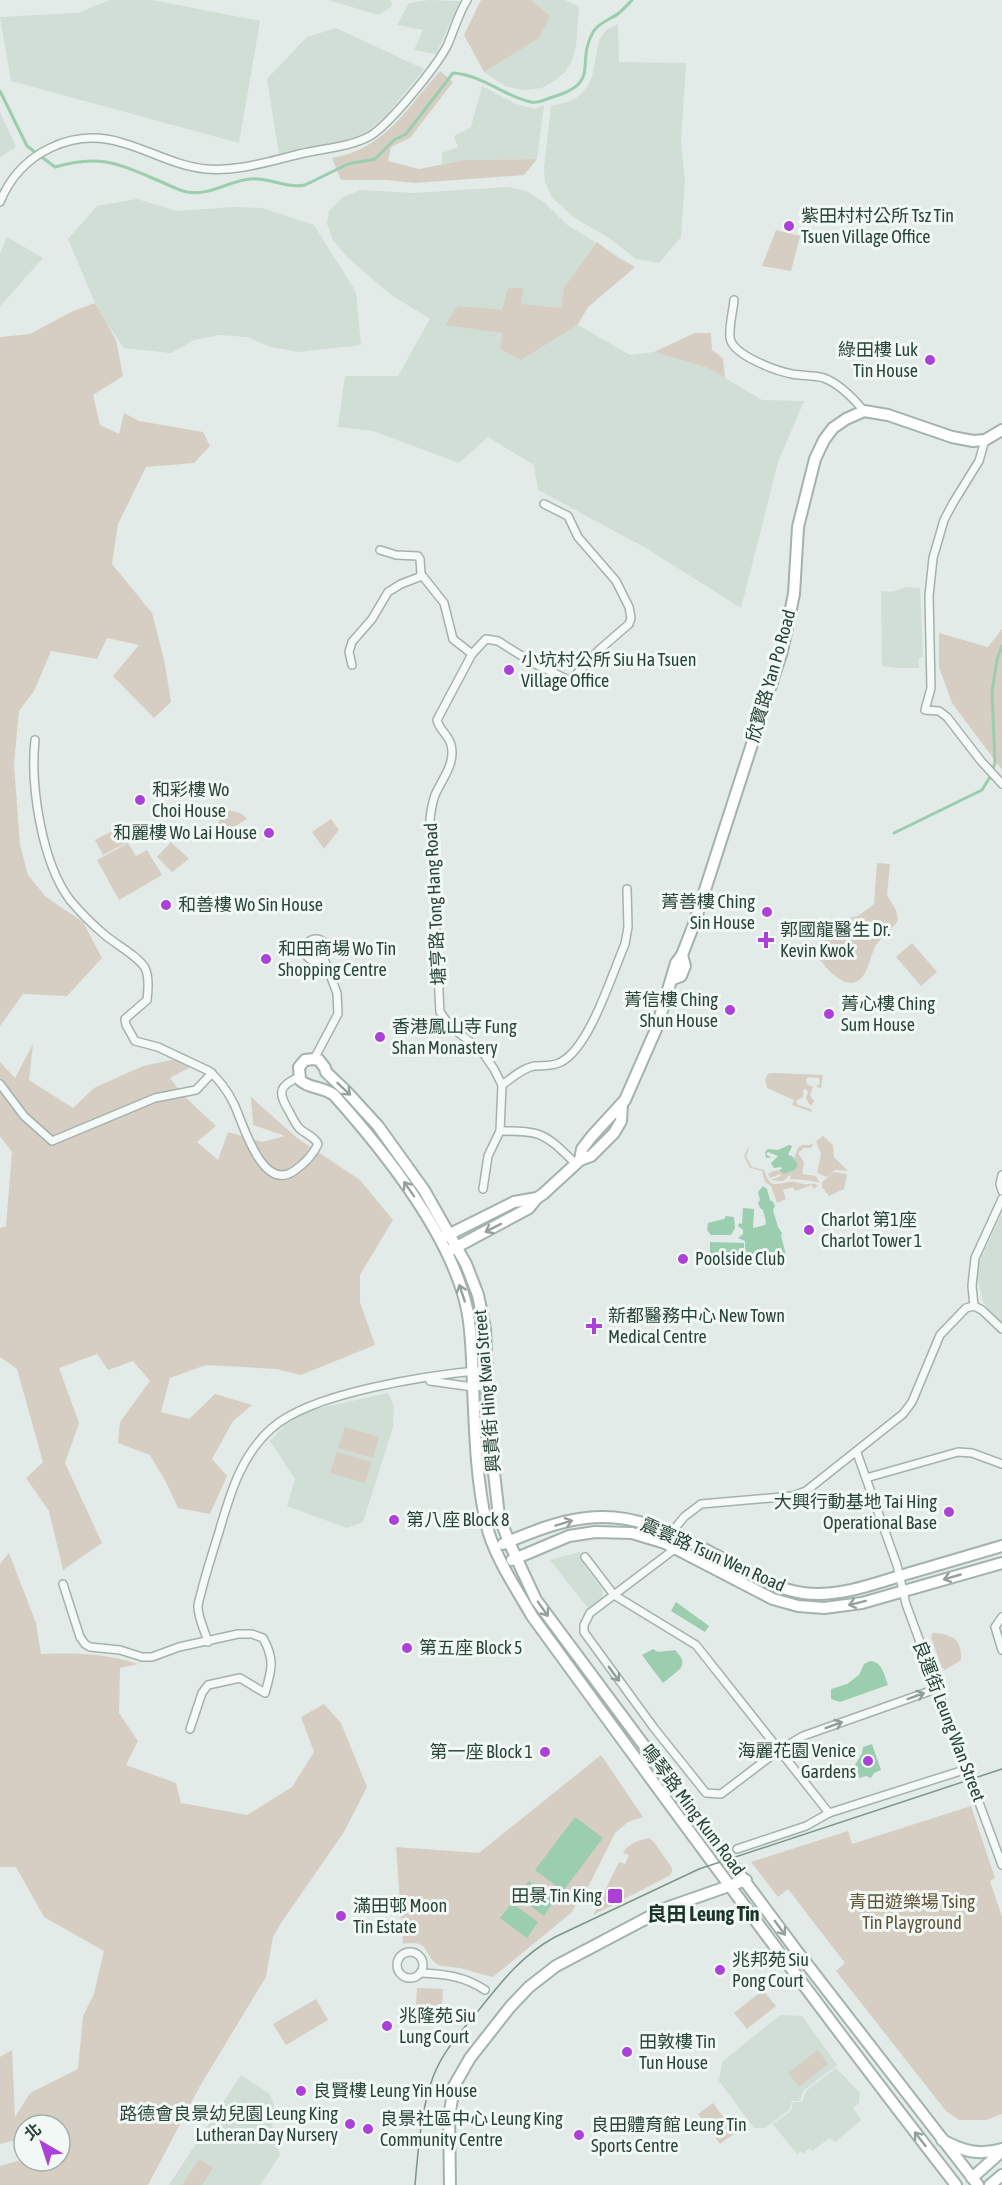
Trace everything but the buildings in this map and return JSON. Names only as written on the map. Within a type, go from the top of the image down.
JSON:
[{"type":"street","points":[[0,202],[10,181],[30,160],[55,146],[81,139],[111,139],[185,165],[217,169],[246,167],[358,141],[371,135],[388,120],[432,69],[448,44],[467,0]]},
{"type":"street","points":[[734,300],[730,338],[732,345],[767,367],[782,372],[824,378],[853,399],[864,411],[888,416],[952,437],[973,441],[985,440],[1002,430]]},
{"type":"street","name":"欣寶路 Yan Po Road","points":[[446,1253],[529,1209],[537,1198],[578,1162],[591,1156],[614,1133],[621,1121],[622,1104],[656,1030],[673,979],[681,976],[685,966],[682,956],[727,825],[782,651],[794,594],[798,527],[816,459],[824,440],[833,428],[864,411]]},
{"type":"street","points":[[985,440],[979,461],[953,502],[945,520],[933,558],[929,596],[931,688],[925,710],[939,711],[947,717],[1002,784]]},
{"type":"street","points":[[380,550],[396,555],[418,556],[419,571],[444,603],[453,639],[472,654],[478,645],[486,639],[491,639],[574,682],[599,650],[629,624],[630,613],[616,581],[578,537],[568,516],[544,504]]},
{"type":"street","points":[[352,665],[349,652],[352,642],[372,619],[388,592],[422,576]]},
{"type":"street","name":"塘亨路 Tong Hang Road","points":[[472,654],[437,720],[438,726],[447,735],[452,746],[452,758],[436,794],[430,819],[440,1012],[451,1027],[481,1050],[502,1085]]},
{"type":"street","points":[[35,740],[32,762],[37,806],[51,867],[70,900],[104,934],[141,963],[147,971],[147,1000],[127,1017],[126,1025],[135,1041],[158,1047],[212,1073],[222,1084],[233,1103],[253,1152],[270,1171],[279,1175],[290,1174],[301,1166],[315,1151],[318,1144],[317,1140],[298,1127],[281,1094],[287,1082],[298,1077],[301,1063],[314,1059],[338,1014],[336,993],[324,958]]},
{"type":"street","points":[[483,1189],[488,1156],[500,1131],[502,1085],[523,1070],[534,1066],[550,1066],[563,1061],[582,1042],[625,944],[628,927],[627,889]]},
{"type":"street","name":"興貴街 Hing Kwai Street","points":[[314,1059],[322,1064],[326,1072],[361,1106],[396,1149],[430,1198],[473,1279],[485,1329],[486,1386],[498,1507],[509,1542]]},
{"type":"street","points":[[311,1087],[323,1081],[326,1072]]},
{"type":"street","points":[[0,1084],[24,1116],[52,1141],[155,1098],[196,1090],[212,1073]]},
{"type":"street","name":"興貴街 Hing Kwai Street","points":[[298,1077],[311,1087],[326,1089],[356,1120],[414,1196],[446,1253],[467,1309],[473,1371],[475,1438],[486,1524],[495,1547]]},
{"type":"street","points":[[500,1131],[530,1131],[542,1134],[578,1162]]},
{"type":"street","points":[[1002,1174],[1000,1184],[1002,1191]]},
{"type":"street","name":"欣寶路 Yan Po Road","points":[[439,1240],[517,1201],[537,1198]]},
{"type":"street","points":[[974,1306],[972,1286],[975,1258],[1002,1199]]},
{"type":"street","points":[[672,1532],[694,1509],[706,1503],[793,1496],[802,1493],[857,1453],[908,1408],[940,1335],[966,1308],[974,1306],[982,1310],[1002,1329]]},
{"type":"street","points":[[208,1642],[198,1608],[230,1493],[239,1471],[271,1428],[290,1414],[323,1401],[421,1379],[485,1370]]},
{"type":"street","points":[[421,1379],[473,1387],[486,1386]]},
{"type":"street","points":[[866,1478],[958,1452],[972,1453],[1002,1464]]},
{"type":"street","name":"良運街 Leung Wan Street","points":[[857,1453],[936,1689],[1002,1865]]},
{"type":"street","name":"震寰路 Tsun Wen Road","points":[[495,1547],[563,1522],[599,1516],[635,1520],[672,1532],[767,1582],[790,1590],[815,1594],[837,1593],[1002,1546]]},
{"type":"street","name":"震寰路 Tsun Wen Road","points":[[504,1565],[516,1557],[562,1538],[595,1532],[632,1533],[676,1548],[762,1593],[798,1605],[837,1607],[1002,1563]]},
{"type":"street","name":"鳴琴路 Ming Kum Road","points":[[509,1542],[543,1610],[972,2183]]},
{"type":"street","name":"鳴琴路 Ming Kum Road","points":[[495,1547],[532,1616],[729,1885],[956,2185]]},
{"type":"street","points":[[676,1548],[586,1617],[584,1632],[654,1728],[706,1793],[721,1794],[779,1750],[803,1736],[936,1689]]},
{"type":"street","points":[[585,1557],[614,1595],[696,1645],[829,1813]]},
{"type":"street","points":[[63,1584],[80,1637],[90,1647],[120,1650],[142,1657],[152,1657],[179,1647],[238,1634],[252,1634],[263,1638],[272,1656],[265,1693],[240,1678],[208,1685],[202,1693],[190,1729]]},
{"type":"street","points":[[1002,1617],[995,1627],[1002,1650]]},
{"type":"street","points":[[737,1849],[806,1826],[829,1813],[967,1769]]},
{"type":"street","points":[[450,2185],[449,2118],[454,2086],[470,2058],[516,2000],[548,1972],[602,1941],[674,1905],[746,1880]]},
{"type":"street","points":[[420,1973],[458,1976],[485,1990]]},
{"type":"street","points":[[942,2140],[976,2154],[1002,2150]]},
{"type":"street","points":[[972,2183],[1002,2150]]},
{"type":"street","points":[[990,2185],[1002,2175]]},
{"type":"shaded area","points":[[109,0],[152,0],[260,21],[239,143],[11,81],[0,17],[78,13]]},
{"type":"shaded area","points":[[328,0],[391,0],[392,6],[379,15]]},
{"type":"shaded area","points":[[429,0],[460,1],[436,54],[414,50],[423,30],[397,25],[409,3]]},
{"type":"shaded area","points":[[531,0],[565,0],[579,7],[576,47],[565,72],[554,81],[542,88],[523,90],[505,86],[484,72],[539,37],[549,16]]},
{"type":"shaded area","points":[[618,24],[619,62],[686,63],[681,143],[685,181],[681,237],[659,263],[636,259],[612,240],[572,216],[552,197],[545,182],[544,168],[551,106],[571,101],[587,87],[592,77],[599,40],[606,30]]},
{"type":"shaded area","points":[[336,28],[424,69],[386,116],[365,133],[349,140],[279,155],[267,79],[307,37]]},
{"type":"shaded area","points":[[482,86],[516,104],[535,109],[544,105],[537,159],[464,160],[442,164],[442,153],[458,147],[454,136],[471,127]]},
{"type":"shaded area","points":[[0,112],[16,147],[0,157]]},
{"type":"shaded area","points":[[508,187],[526,191],[545,203],[566,224],[635,267],[588,307],[578,325],[630,355],[654,352],[708,368],[762,400],[804,401],[778,462],[741,608],[646,548],[538,490],[534,465],[488,437],[459,463],[373,431],[338,427],[345,376],[398,376],[430,319],[390,294],[348,258],[333,240],[327,224],[329,211],[342,198],[360,190],[414,193]]},
{"type":"shaded area","points":[[137,199],[177,211],[233,207],[262,208],[314,225],[356,292],[361,345],[299,352],[271,347],[247,337],[220,335],[194,340],[171,353],[124,348],[95,303],[68,239],[97,206]]},
{"type":"shaded area","points":[[7,237],[43,258],[0,306],[0,253]]},
{"type":"shaded area","points":[[908,587],[920,588],[923,657],[919,658],[919,668],[882,666],[881,591],[891,592]]},
{"type":"shaded area","points":[[792,1146],[788,1155],[792,1156],[798,1164],[795,1170],[784,1174],[779,1170],[782,1169],[781,1167],[774,1168],[771,1163],[778,1156],[768,1152],[766,1154],[771,1158],[766,1158],[765,1152],[768,1149],[778,1150]]},
{"type":"shaded area","points":[[763,1186],[767,1189],[770,1200],[775,1206],[773,1210],[782,1233],[786,1255],[764,1261],[745,1260],[745,1241],[738,1238],[743,1234],[743,1230],[738,1226],[739,1223],[742,1224],[743,1208],[754,1209],[753,1228],[765,1225],[763,1210],[758,1203],[760,1200],[758,1192]]},
{"type":"shaded area","points":[[1002,1213],[1002,1326],[992,1316],[983,1301],[977,1267]]},
{"type":"shaded area","points":[[726,1216],[734,1217],[735,1228],[731,1235],[711,1235],[707,1230],[708,1223],[724,1219]]},
{"type":"shaded area","points":[[710,1242],[744,1243],[744,1258],[710,1258]]},
{"type":"shaded area","points":[[388,1393],[394,1407],[393,1427],[363,1522],[347,1528],[287,1506],[295,1479],[270,1441],[286,1424],[302,1412]]},
{"type":"shaded area","points":[[580,1552],[584,1565],[602,1589],[603,1597],[588,1608],[550,1560]]},
{"type":"shaded area","points":[[676,1602],[709,1626],[705,1632],[671,1611]]},
{"type":"shaded area","points":[[653,1649],[658,1652],[675,1650],[682,1661],[680,1669],[663,1683],[642,1655]]},
{"type":"shaded area","points":[[870,1661],[880,1666],[888,1685],[840,1702],[831,1699],[831,1689],[847,1684],[859,1675],[864,1664]]},
{"type":"shaded area","points":[[872,1744],[881,1770],[874,1773],[871,1778],[866,1776],[859,1778],[855,1765],[863,1747]]},
{"type":"shaded area","points":[[575,1817],[603,1838],[563,1891],[535,1870]]},
{"type":"shaded area","points":[[529,1881],[555,1900],[544,1916],[517,1896]]},
{"type":"shaded area","points":[[512,1903],[538,1922],[527,1938],[500,1918]]},
{"type":"shaded area","points":[[780,2015],[802,2016],[837,2065],[803,2091],[800,2101],[792,2101],[789,2110],[765,2128],[754,2128],[719,2081],[722,2062]]},
{"type":"shaded area","points":[[836,2068],[860,2093],[859,2103],[853,2108],[861,2120],[835,2142],[830,2138],[812,2151],[810,2148],[803,2154],[802,2151],[797,2154],[773,2124],[791,2111],[793,2102],[802,2102],[806,2091]]},
{"type":"shaded area","points":[[241,2075],[270,2094],[274,2106],[272,2130],[280,2155],[260,2185],[169,2185]]},
{"type":"green space","points":[[481,0],[531,0],[550,16],[539,38],[484,72],[464,35]]},
{"type":"green space","points":[[440,71],[453,82],[410,138],[391,147],[388,161],[419,169],[464,160],[537,159],[524,175],[415,183],[387,180],[341,180],[332,158],[366,146],[380,137],[405,113]]},
{"type":"green space","points":[[776,230],[800,236],[791,271],[762,266]]},
{"type":"green space","points":[[597,242],[616,257],[635,267],[588,307],[577,325],[521,360],[500,349],[503,333],[445,325],[458,306],[502,310],[508,288],[523,288],[521,304],[561,308],[564,288]]},
{"type":"green space","points":[[95,303],[116,340],[123,376],[93,395],[100,425],[119,434],[124,413],[139,421],[203,432],[210,446],[194,463],[146,467],[118,524],[112,564],[152,613],[164,659],[171,702],[154,718],[113,676],[139,645],[107,638],[97,659],[51,651],[34,691],[19,711],[14,764],[20,845],[28,875],[46,897],[83,922],[102,958],[67,996],[23,994],[0,1026],[0,337],[30,334],[73,311]]},
{"type":"green space","points":[[695,333],[711,333],[712,350],[723,358],[725,378],[708,368],[654,352]]},
{"type":"green space","points":[[1002,629],[1002,770],[952,703],[939,667],[939,633],[988,647]]},
{"type":"green space","points":[[224,811],[237,812],[247,819],[220,835],[219,822]]},
{"type":"green space","points":[[331,819],[339,830],[324,849],[312,832]]},
{"type":"green space","points":[[118,828],[131,831],[135,838],[103,855],[95,840]]},
{"type":"green space","points":[[171,842],[189,859],[172,872],[157,857]]},
{"type":"green space","points":[[128,843],[136,856],[147,850],[162,875],[119,900],[97,860]]},
{"type":"green space","points":[[877,863],[890,864],[887,895],[896,910],[898,920],[876,945],[863,976],[851,983],[845,982],[826,968],[818,957],[819,952],[839,920],[858,916],[874,904]]},
{"type":"green space","points":[[912,943],[937,972],[921,986],[896,957]]},
{"type":"green space","points":[[33,1044],[29,1080],[73,1108],[94,1088],[143,1066],[186,1057],[189,1068],[170,1078],[183,1095],[216,1126],[197,1142],[218,1160],[228,1132],[262,1142],[285,1136],[253,1125],[251,1097],[297,1138],[360,1180],[393,1220],[360,1275],[360,1302],[375,1345],[301,1375],[276,1369],[206,1365],[170,1378],[161,1412],[189,1419],[215,1394],[252,1405],[233,1421],[212,1459],[227,1476],[210,1514],[178,1508],[150,1455],[118,1443],[120,1422],[150,1381],[133,1361],[108,1370],[97,1354],[59,1368],[79,1423],[65,1463],[102,1543],[63,1570],[49,1511],[26,1478],[43,1462],[17,1369],[0,1357],[0,1228],[6,1226],[12,1152],[0,1136],[0,1062],[15,1078]]},
{"type":"green space","points":[[768,1074],[823,1075],[821,1088],[816,1087],[820,1083],[819,1078],[806,1079],[807,1084],[813,1087],[810,1095],[814,1101],[812,1105],[806,1098],[808,1092],[806,1089],[803,1090],[803,1097],[796,1101],[798,1105],[811,1109],[812,1112],[792,1105],[794,1100],[767,1088],[765,1079]]},
{"type":"green space","points":[[823,1136],[833,1145],[834,1157],[848,1171],[835,1170],[827,1177],[817,1173],[821,1154],[816,1141]]},
{"type":"green space","points":[[814,1143],[811,1148],[804,1148],[798,1153],[804,1162],[802,1174],[816,1176],[820,1183],[790,1179],[791,1174],[783,1181],[771,1180],[781,1176],[780,1174],[770,1178],[768,1174],[773,1171],[779,1170],[784,1174],[795,1170],[798,1164],[794,1158],[798,1148]]},
{"type":"green space","points":[[748,1148],[746,1156],[752,1167],[764,1170],[771,1183],[794,1182],[813,1184],[818,1186],[813,1189],[812,1185],[795,1191],[793,1187],[783,1190],[786,1199],[777,1203],[771,1186],[765,1182],[762,1171],[750,1168],[744,1156]]},
{"type":"green space","points":[[834,1172],[847,1174],[844,1189],[829,1196],[822,1187],[822,1182]]},
{"type":"green space","points":[[345,1427],[379,1437],[373,1458],[338,1448]]},
{"type":"green space","points":[[337,1452],[372,1462],[365,1483],[330,1473]]},
{"type":"green space","points":[[9,1553],[36,1623],[41,1654],[90,1654],[138,1664],[120,1668],[119,1713],[138,1741],[126,1765],[176,1783],[181,1803],[247,1815],[292,1787],[314,1752],[301,1717],[324,1704],[341,1723],[367,1787],[344,1832],[273,1937],[266,1977],[200,2086],[148,2185],[0,2185],[0,2166],[12,2162],[12,2173],[72,2173],[72,2113],[18,2113],[30,2093],[78,2069],[83,2016],[94,1994],[104,1951],[44,1917],[16,1867],[0,1867],[0,1564]]},
{"type":"green space","points":[[933,1633],[950,1636],[958,1642],[960,1647],[961,1660],[945,1670],[942,1668],[931,1637]]},
{"type":"green space","points":[[601,1755],[643,1817],[628,1822],[615,1833],[590,1883],[571,1913],[493,1977],[440,1966],[422,1946],[412,1943],[403,1944],[396,1847],[479,1853]]},
{"type":"green space","name":"青田遊樂場 Tsing Tin Playground","points":[[971,1806],[995,1878],[990,1881],[1002,1917],[1002,2114],[986,2120],[959,2120],[946,2111],[836,1971],[845,1963],[788,1889],[778,1897],[751,1862],[848,1831],[852,1844]]},
{"type":"green space","points":[[649,1838],[672,1868],[672,1872],[669,1876],[593,1915],[619,1862],[625,1864],[629,1855],[623,1853],[628,1846]]},
{"type":"green space","points":[[417,1988],[443,1989],[442,2006],[416,2005]]},
{"type":"green space","points":[[763,1990],[776,2006],[747,2029],[734,2013]]},
{"type":"green space","points":[[316,1999],[328,2020],[286,2045],[273,2024]]},
{"type":"green space","points":[[12,2050],[15,2113],[12,2113],[12,2141],[0,2144],[0,2057]]},
{"type":"green space","points":[[818,2050],[828,2064],[799,2087],[788,2073]]},
{"type":"green space","points":[[713,2103],[735,2133],[720,2144],[698,2114]]},
{"type":"green space","points":[[199,2159],[213,2168],[202,2185],[182,2185]]},
{"type":"waterway","points":[[0,91],[27,146],[55,167],[84,161],[107,162],[180,190],[196,193],[250,179],[305,185],[348,164],[375,159],[394,140],[406,134],[453,73],[483,81],[511,95],[534,102],[568,91],[582,78],[588,43],[595,29],[619,13],[632,0]]},
{"type":"waterway","points":[[894,833],[982,790],[990,777],[995,763],[992,692],[997,660],[1002,646]]},
{"type":"tram line","points":[[415,2185],[426,2103],[433,2077],[441,2060],[456,2037],[501,1983],[520,1962],[542,1945],[699,1869],[1002,1769]]},
{"type":"place","name":"紫田村村公所 Tsz Tin Tsuen Village Office","points":[[789,226]]},
{"type":"place","name":"綠田樓 Luk Tin House","points":[[930,360]]},
{"type":"place","name":"小坑村公所 Siu Ha Tsuen Village Office","points":[[509,670]]},
{"type":"place","name":"和彩樓 Wo Choi House","points":[[140,800]]},
{"type":"place","name":"和麗樓 Wo Lai House","points":[[269,833]]},
{"type":"place","name":"和善樓 Wo Sin House","points":[[166,905]]},
{"type":"place","name":"菁善樓 Ching Sin House","points":[[767,912]]},
{"type":"place","name":"郭國龍醫生 Dr. Kevin Kwok","points":[[766,940]]},
{"type":"place","name":"和田商場 Wo Tin Shopping Centre","points":[[266,959]]},
{"type":"place","name":"菁信樓 Ching Shun House","points":[[730,1010]]},
{"type":"place","name":"菁心樓 Ching Sum House","points":[[829,1014]]},
{"type":"place","name":"香港鳳山寺 Fung Shan Monastery","points":[[380,1037]]},
{"type":"place","name":"Charlot 第1座 Charlot Tower 1","points":[[809,1230]]},
{"type":"place","name":"Poolside Club","points":[[683,1259]]},
{"type":"place","name":"新都醫務中心 New Town Medical Centre","points":[[594,1326]]},
{"type":"place","name":"大興行動基地 Tai Hing Operational Base","points":[[949,1512]]},
{"type":"place","name":"第八座 Block 8","points":[[394,1520]]},
{"type":"place","name":"第五座 Block 5","points":[[407,1648]]},
{"type":"place","name":"第一座 Block 1","points":[[545,1752]]},
{"type":"place","name":"海麗花園 Venice Gardens","points":[[868,1761]]},
{"type":"place","name":"田景 Tin King","points":[[615,1896]]},
{"type":"place","name":"滿田邨 Moon Tin Estate","points":[[341,1916]]},
{"type":"place","name":"兆邦苑 Siu Pong Court","points":[[720,1970]]},
{"type":"place","name":"兆隆苑 Siu Lung Court","points":[[387,2026]]},
{"type":"place","name":"田敦樓 Tin Tun House","points":[[627,2052]]},
{"type":"place","name":"良賢樓 Leung Yin House","points":[[301,2091]]},
{"type":"place","name":"路德會良景幼兒園 Leung King Lutheran Day Nursery","points":[[350,2124]]},
{"type":"place","name":"良景社區中心 Leung King Community Centre","points":[[368,2129]]},
{"type":"place","name":"良田體育館 Leung Tin Sports Centre","points":[[579,2135]]},
{"type":"district","name":"良田 Leung Tin","points":[[703,1914]]}]
